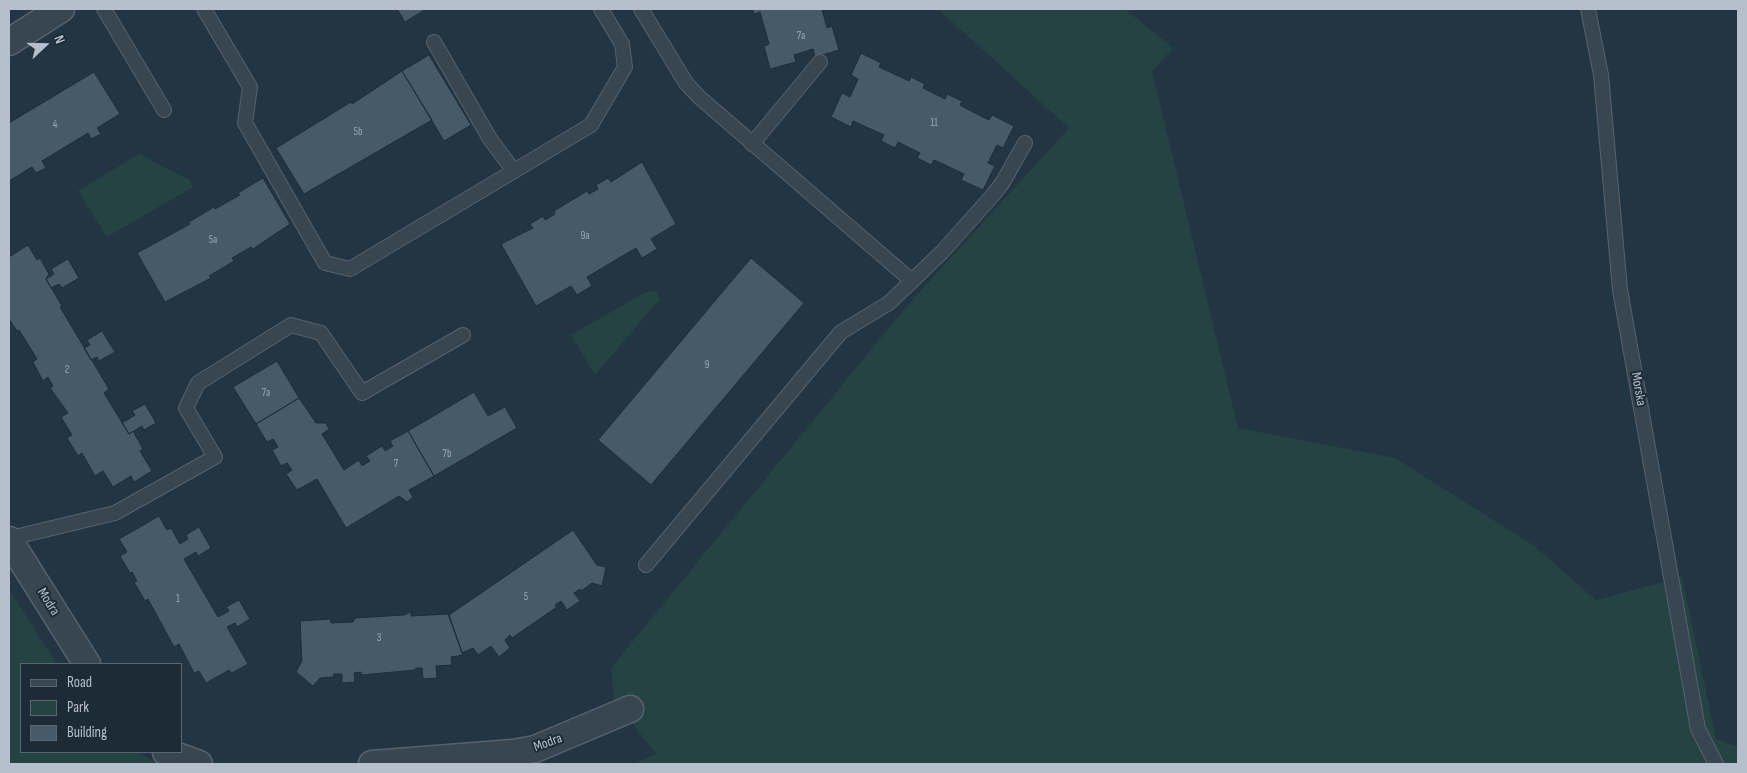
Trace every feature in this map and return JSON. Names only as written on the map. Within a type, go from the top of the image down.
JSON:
[{"type":"street","points":[[9,42],[61,9]]},
{"type":"street","name":"Modra","points":[[9,541],[86,663]]},
{"type":"street","name":"Modra","points":[[372,764],[513,753],[535,749],[630,710]]},
{"type":"street","points":[[169,753],[198,764]]},
{"type":"lane","points":[[104,9],[164,110]]},
{"type":"lane","points":[[204,9],[250,87],[245,123],[325,263],[350,269],[591,125],[625,67],[622,44],[601,9]]},
{"type":"lane","points":[[641,9],[686,83],[699,97],[912,281]]},
{"type":"lane","name":"Morska","points":[[1588,9],[1601,75],[1620,290],[1698,729],[1716,764]]},
{"type":"lane","points":[[434,42],[490,139],[514,171]]},
{"type":"lane","points":[[752,144],[820,62]]},
{"type":"lane","points":[[646,565],[841,332],[890,303],[943,251],[1003,182],[1025,143]]},
{"type":"lane","points":[[9,541],[19,536],[115,513],[215,457],[186,408],[198,382],[291,325],[321,333],[362,393],[463,335]]},
{"type":"green space","points":[[938,9],[1125,9],[1173,48],[1152,71],[1238,428],[1395,458],[1533,545],[1596,600],[1682,577],[1716,739],[1738,747],[1738,764],[633,764],[656,754],[614,700],[611,668],[905,308],[1069,128]]},
{"type":"green space","points":[[139,154],[190,180],[193,187],[107,237],[78,191]]},
{"type":"green space","points":[[656,291],[660,299],[595,375],[571,335],[646,292]]},
{"type":"green space","points":[[9,589],[56,663],[20,663],[20,753],[140,753],[158,764],[9,764]]},
{"type":"building","points":[[397,9],[426,9],[405,22]]},
{"type":"building","points":[[753,9],[822,9],[827,28],[832,26],[839,50],[815,57],[813,49],[794,55],[796,62],[770,69],[764,46],[769,44],[760,12],[754,14]]},
{"type":"building","points":[[861,53],[881,63],[879,67],[909,81],[911,77],[925,84],[923,88],[945,99],[947,94],[962,101],[960,105],[989,120],[992,115],[1014,126],[1003,148],[997,145],[988,163],[995,166],[983,190],[961,180],[964,174],[934,160],[931,165],[917,158],[920,153],[898,142],[895,148],[881,141],[884,135],[853,121],[851,127],[831,117],[842,93],[850,97],[858,79],[851,75]]},
{"type":"building","points":[[429,55],[471,125],[444,141],[402,71]]},
{"type":"building","points":[[402,71],[432,120],[304,194],[276,148],[351,102],[352,104]]},
{"type":"building","points":[[94,72],[120,114],[97,128],[101,134],[91,139],[88,133],[42,161],[46,168],[36,173],[32,167],[9,181],[9,123]]},
{"type":"building","points":[[642,162],[676,224],[651,239],[657,249],[642,258],[636,248],[587,277],[592,286],[577,295],[571,286],[536,306],[501,244],[533,228],[530,224],[543,216],[545,220],[555,214],[554,211],[587,191],[589,194],[598,189],[596,185],[608,178],[611,182]]},
{"type":"building","points":[[263,178],[290,224],[253,249],[251,247],[232,258],[234,261],[209,276],[211,278],[165,302],[137,253],[190,224],[189,222],[214,207],[215,209],[240,195],[238,193]]},
{"type":"building","points":[[28,245],[37,260],[40,258],[49,274],[46,279],[62,306],[60,307],[109,389],[104,393],[129,434],[133,431],[143,449],[140,451],[152,471],[134,482],[131,476],[113,487],[103,471],[95,476],[82,453],[78,456],[67,438],[72,435],[61,417],[68,413],[50,388],[53,386],[48,377],[43,381],[33,362],[37,359],[19,330],[17,331],[9,319],[9,257]]},
{"type":"building","points":[[751,258],[804,303],[651,485],[598,440]]},
{"type":"building","points":[[68,259],[79,278],[62,288],[59,284],[51,288],[46,279],[54,274],[51,269]]},
{"type":"building","points":[[102,331],[115,352],[99,361],[97,357],[91,360],[84,348],[90,345],[87,340]]},
{"type":"building","points":[[277,361],[299,398],[256,424],[233,387]]},
{"type":"building","points":[[474,392],[488,416],[505,407],[517,428],[434,476],[408,431]]},
{"type":"building","points":[[299,398],[316,423],[326,423],[329,429],[322,434],[344,470],[359,460],[362,466],[370,461],[366,456],[382,446],[385,451],[393,446],[390,441],[408,431],[434,476],[409,490],[413,497],[407,502],[399,496],[346,528],[317,479],[297,490],[286,474],[292,470],[287,463],[281,466],[272,450],[278,447],[273,439],[267,442],[256,424]]},
{"type":"building","points":[[145,404],[156,423],[144,430],[142,426],[129,434],[122,423],[135,415],[132,411]]},
{"type":"building","points":[[159,516],[167,530],[171,528],[180,544],[188,539],[186,535],[199,527],[211,548],[198,556],[196,552],[184,559],[218,617],[229,611],[226,607],[239,600],[250,619],[237,627],[235,623],[227,627],[248,664],[232,673],[229,670],[206,683],[199,671],[194,673],[179,644],[174,647],[148,599],[145,601],[134,582],[137,581],[132,572],[130,573],[120,556],[127,552],[119,539]]},
{"type":"building","points":[[573,530],[597,565],[606,567],[602,586],[592,583],[581,591],[580,589],[574,593],[580,601],[567,610],[561,601],[555,605],[557,607],[512,638],[510,635],[505,640],[510,648],[499,657],[491,646],[478,655],[473,648],[462,653],[449,615]]},
{"type":"building","points":[[411,612],[411,616],[448,614],[463,655],[451,657],[452,665],[436,666],[437,678],[423,679],[422,668],[416,668],[415,670],[362,675],[361,672],[354,673],[355,682],[342,683],[342,674],[334,674],[333,677],[320,678],[313,686],[296,672],[302,661],[300,621],[330,619],[331,623],[353,622],[355,618],[404,615]]}]
